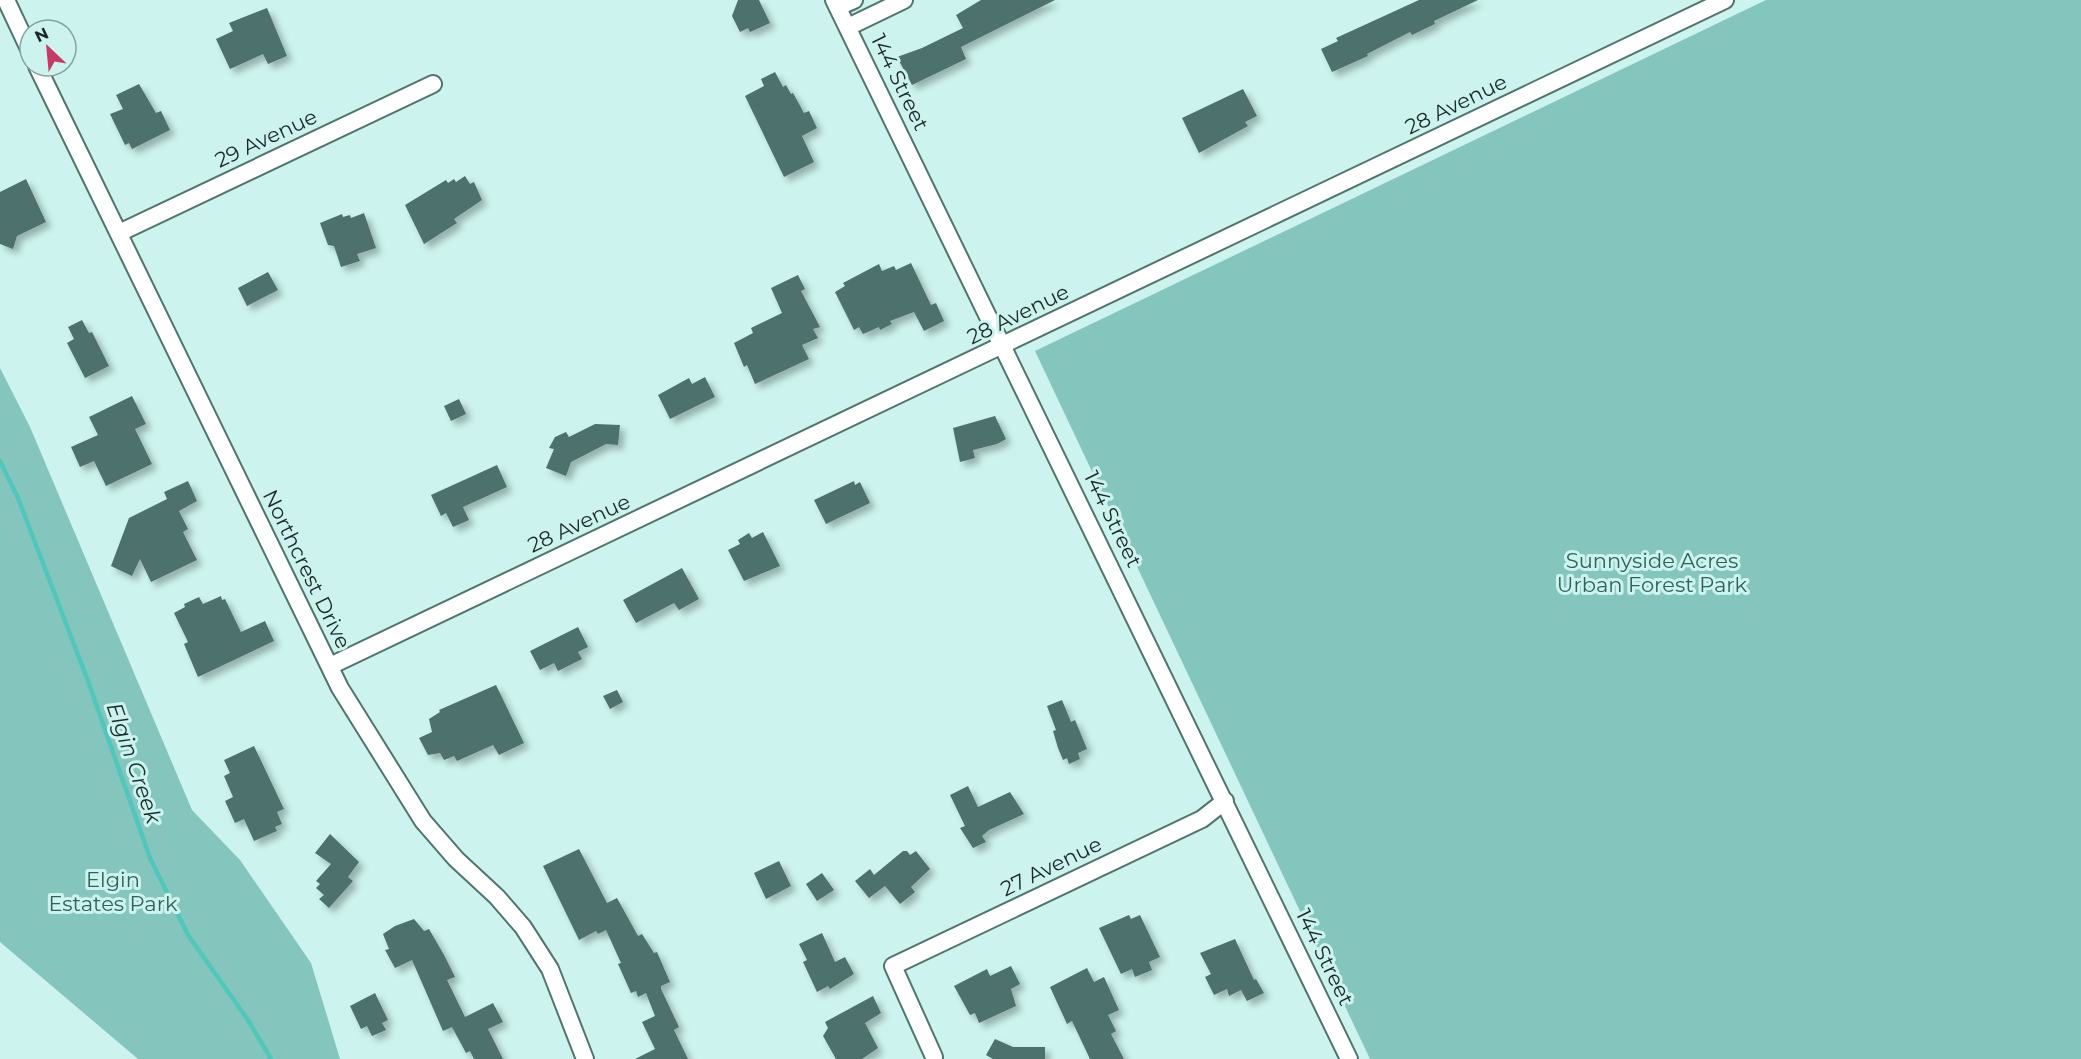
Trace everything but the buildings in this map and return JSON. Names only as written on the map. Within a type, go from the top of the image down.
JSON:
[{"type":"street","points":[[6,0],[18,26]]},
{"type":"street","points":[[836,4],[854,0]]},
{"type":"street","points":[[848,27],[904,0]]},
{"type":"street","name":"28 Avenue","points":[[330,666],[1725,0]]},
{"type":"street","name":"144 Street","points":[[836,4],[1349,1059]]},
{"type":"street","name":"Northcrest Drive","points":[[43,78],[330,666],[423,821],[456,859],[497,897],[523,927],[550,969],[585,1059]]},
{"type":"street","name":"29 Avenue","points":[[119,233],[433,84]]},
{"type":"street","name":"27 Avenue","points":[[934,1057],[893,966],[1202,819],[1225,801]]},
{"type":"green space","name":"Sunnyside Acres Urban Forest Park","points":[[1766,0],[2081,0],[2081,1059],[1370,1059],[1035,351]]},
{"type":"green space","name":"Elgin Estates Park","points":[[0,368],[30,427],[192,810],[240,860],[311,963],[340,1059],[138,1059],[0,942]]},
{"type":"waterway","name":"Elgin Creek","points":[[0,461],[18,498],[88,681],[150,858],[188,935],[248,1020],[271,1059]]}]
